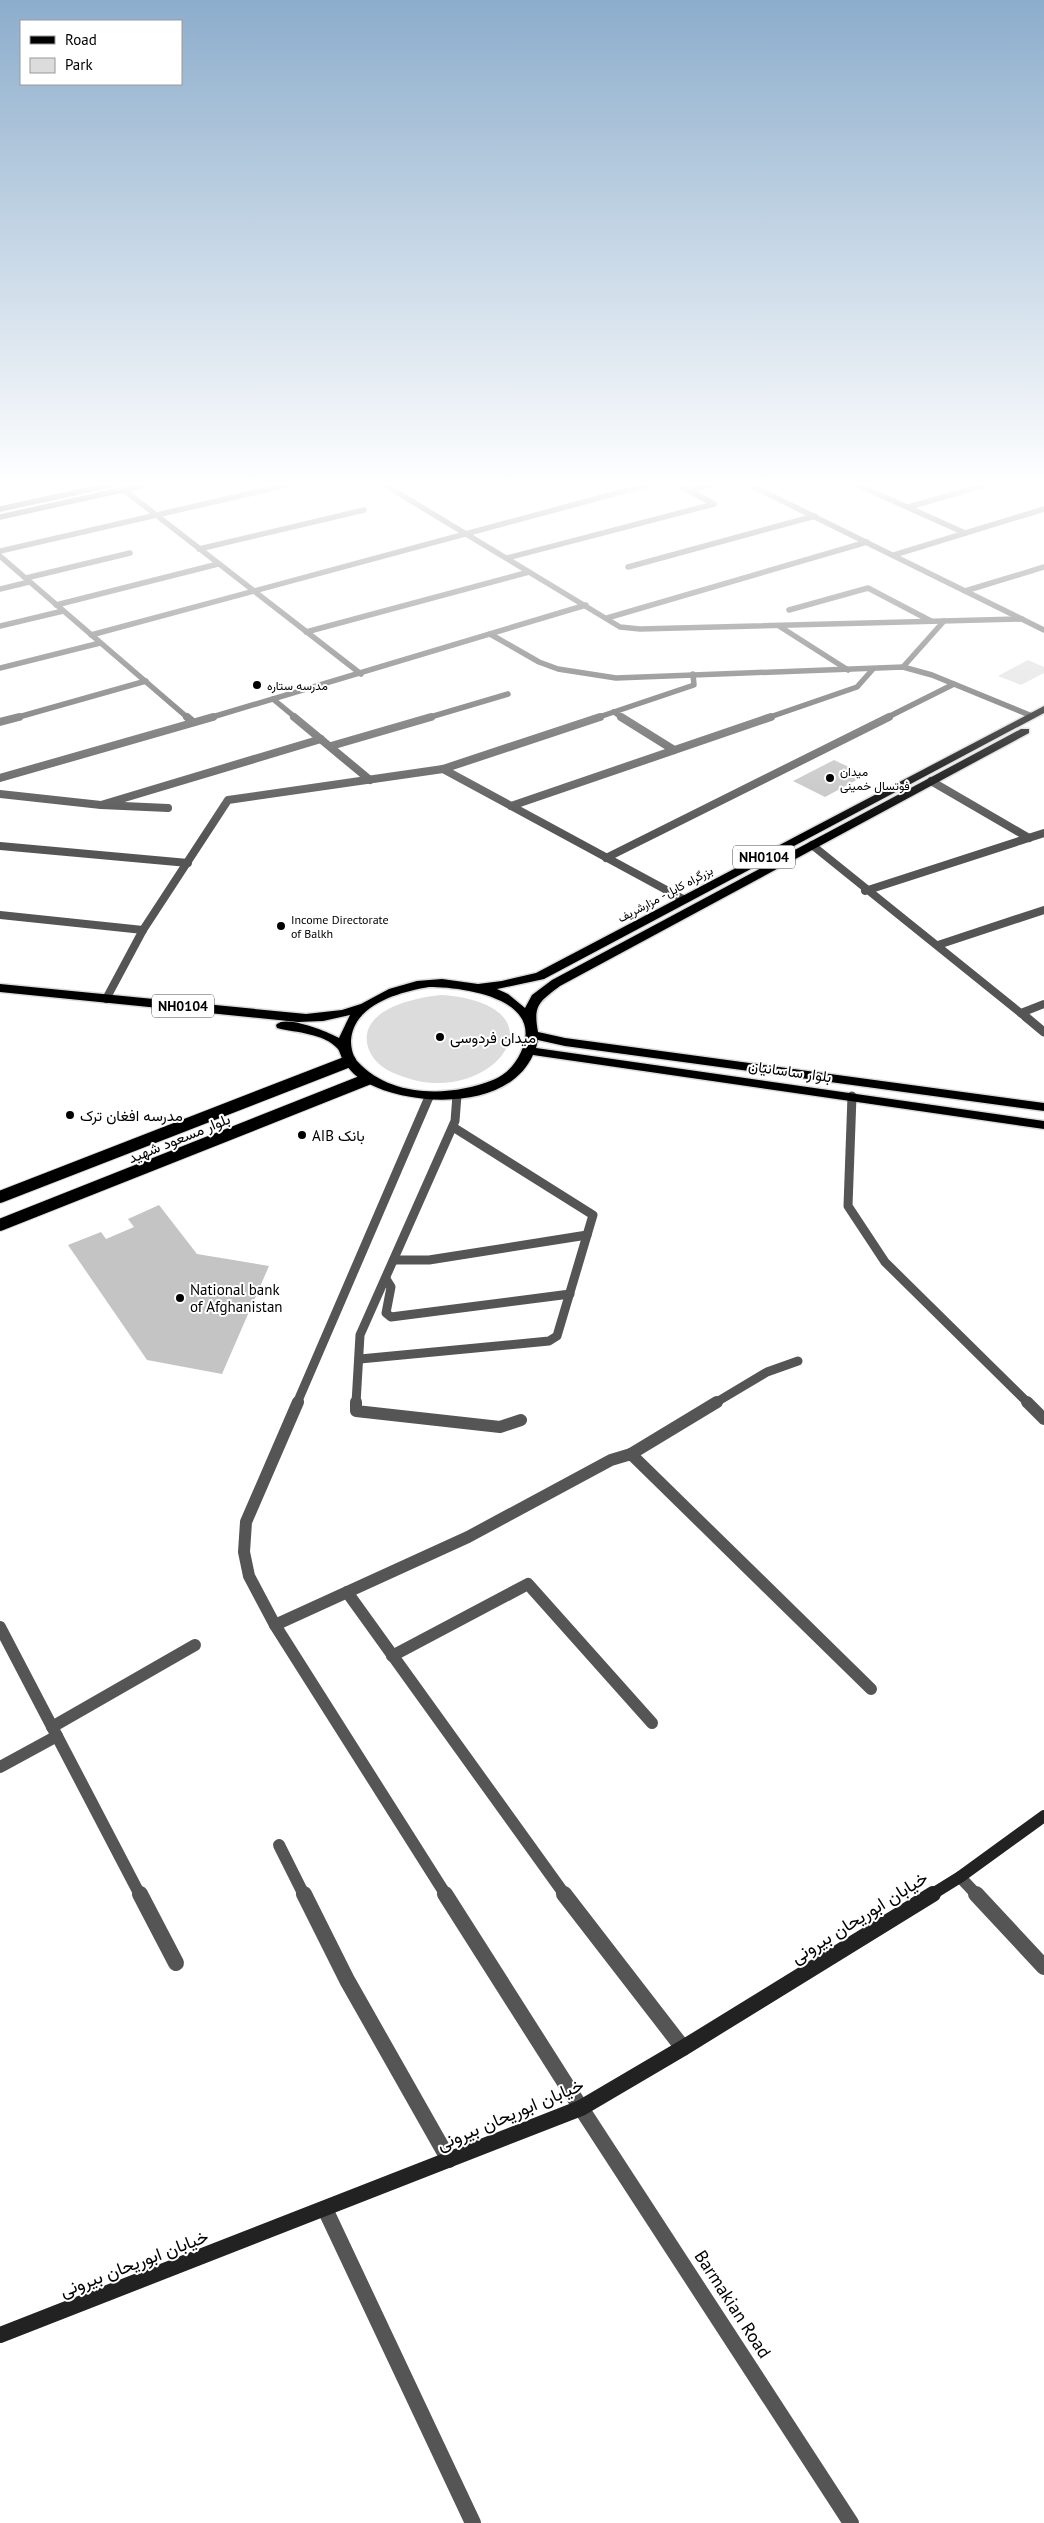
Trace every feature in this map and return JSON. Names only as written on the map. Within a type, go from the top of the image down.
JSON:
[{"type":"highway","name":"بزرگراه کابل - مزارشریف","points":[[479,987],[502,985],[540,976],[1044,709]]},
{"type":"highway","name":"بزرگراه کابل - مزارشریف","points":[[528,1020],[530,1007],[539,995],[556,983],[1044,721]]},
{"type":"highway","name":"NH0104","points":[[0,988],[106,998],[208,1013],[315,1031],[330,1037],[348,1054],[368,1079],[396,1091],[429,1097],[457,1095],[496,1084],[517,1069],[530,1051],[533,1035],[528,1020],[517,1006],[500,995],[479,987],[446,983],[405,987],[382,995],[364,1006],[342,1014],[317,1019],[208,1013],[0,996]]},
{"type":"highway","name":"NH0104","points":[[348,1054],[346,1034],[352,1019],[364,1006]]},
{"type":"highway","name":"بلوار ساسانیان","points":[[533,1035],[574,1043],[1044,1107]]},
{"type":"highway","name":"بلوار ساسانیان","points":[[530,1051],[1044,1125]]},
{"type":"main road","name":"بلوار مسعود شهید","points":[[0,1197],[348,1054]]},
{"type":"main road","name":"بلوار مسعود شهید","points":[[0,1225],[368,1079]]},
{"type":"street","points":[[50,600],[193,722]]},
{"type":"street","points":[[56,605],[77,600]]},
{"type":"street","points":[[91,635],[222,600]]},
{"type":"street","points":[[265,600],[361,674]]},
{"type":"street","points":[[306,632],[426,600]]},
{"type":"street","points":[[577,600],[620,627],[631,629],[1022,619]]},
{"type":"street","points":[[607,618],[669,600]]},
{"type":"street","points":[[789,610],[826,600]]},
{"type":"street","points":[[891,600],[932,621]]},
{"type":"street","points":[[983,600],[1044,630]]},
{"type":"street","points":[[0,778],[361,674],[586,605]]},
{"type":"street","points":[[0,626],[63,611]]},
{"type":"street","points":[[903,667],[944,621]]},
{"type":"street","points":[[779,626],[848,670]]},
{"type":"street","points":[[490,634],[539,662],[558,670],[616,678],[903,667],[932,675],[1032,716]]},
{"type":"street","points":[[0,668],[100,643]]},
{"type":"street","points":[[511,806],[858,686],[872,669]]},
{"type":"street","points":[[106,998],[144,930],[228,800],[443,769],[694,685],[693,674]]},
{"type":"street","points":[[0,722],[146,681]]},
{"type":"street","points":[[606,858],[954,684]]},
{"type":"street","points":[[332,746],[508,694]]},
{"type":"street","points":[[273,699],[332,746],[370,780]]},
{"type":"street","points":[[614,712],[674,750]]},
{"type":"street","points":[[101,805],[321,739]]},
{"type":"street","points":[[443,769],[683,899]]},
{"type":"street","points":[[931,781],[1030,838]]},
{"type":"street","points":[[0,794],[101,805],[168,808]]},
{"type":"street","points":[[865,891],[1044,833]]},
{"type":"street","points":[[812,845],[865,891],[938,945],[1044,1032]]},
{"type":"street","points":[[0,846],[188,863]]},
{"type":"street","points":[[938,945],[1044,910]]},
{"type":"street","points":[[0,916],[144,930]]},
{"type":"street","points":[[1021,1013],[1044,1004]]},
{"type":"street","points":[[457,1095],[453,1127],[360,1335],[356,1411],[500,1427],[521,1420]]},
{"type":"street","points":[[852,1096],[848,1206],[885,1262],[1044,1419]]},
{"type":"street","name":"Barmakian Road","points":[[429,1097],[246,1522],[242,1542],[243,1563],[256,1594],[275,1625],[581,2108],[851,2523]]},
{"type":"street","points":[[360,1359],[549,1341],[557,1336],[593,1216],[453,1127]]},
{"type":"street","points":[[394,1260],[429,1260],[587,1235]]},
{"type":"street","points":[[386,1279],[391,1287],[386,1313],[391,1317],[570,1294]]},
{"type":"street","points":[[275,1625],[468,1537],[611,1460],[630,1454],[767,1372],[798,1360]]},
{"type":"street","points":[[630,1454],[871,1689]]},
{"type":"street","points":[[392,1656],[528,1584],[652,1723]]},
{"type":"street","points":[[347,1592],[392,1656],[454,1738],[563,1892],[683,2048]]},
{"type":"street","points":[[0,1627],[176,1963]]},
{"type":"street","points":[[0,1767],[194,1645]]},
{"type":"street","name":"خیابان ابوریحان بیرونی","points":[[0,2335],[326,2210],[581,2108],[683,2048],[960,1877],[1044,1816]]},
{"type":"street","points":[[279,1845],[347,1980],[449,2160]]},
{"type":"street","points":[[960,1877],[1044,1968]]},
{"type":"street","points":[[326,2210],[473,2523]]},
{"type":"green space","points":[[1028,660],[1044,667],[1044,673],[1021,685],[998,676]]},
{"type":"green space","points":[[442,995],[481,1003],[503,1017],[510,1034],[504,1052],[489,1068],[465,1079],[436,1083],[404,1077],[379,1064],[369,1050],[367,1036],[370,1025],[390,1008],[418,999]]},
{"type":"building","name":"میدان فوتسال خمینی","points":[[834,760],[866,775],[825,797],[793,781]]},
{"type":"building","name":"National bank of Afghanistan","points":[[159,1205],[197,1254],[269,1266],[222,1374],[147,1360],[68,1245],[101,1232],[106,1239],[134,1227],[128,1219]]},
{"type":"place","name":"مدرسه ستاره","points":[[257,685]]},
{"type":"place","name":"میدان فوتسال خمینی","points":[[830,778]]},
{"type":"place","name":"Income Directorate of Balkh","points":[[281,926]]},
{"type":"place","name":"میدان فردوسی","points":[[440,1037]]},
{"type":"place","name":"مدرسه افغان ترک","points":[[70,1115]]},
{"type":"place","name":"AIB بانک","points":[[302,1135]]},
{"type":"place","name":"National bank of Afghanistan","points":[[180,1298]]}]
